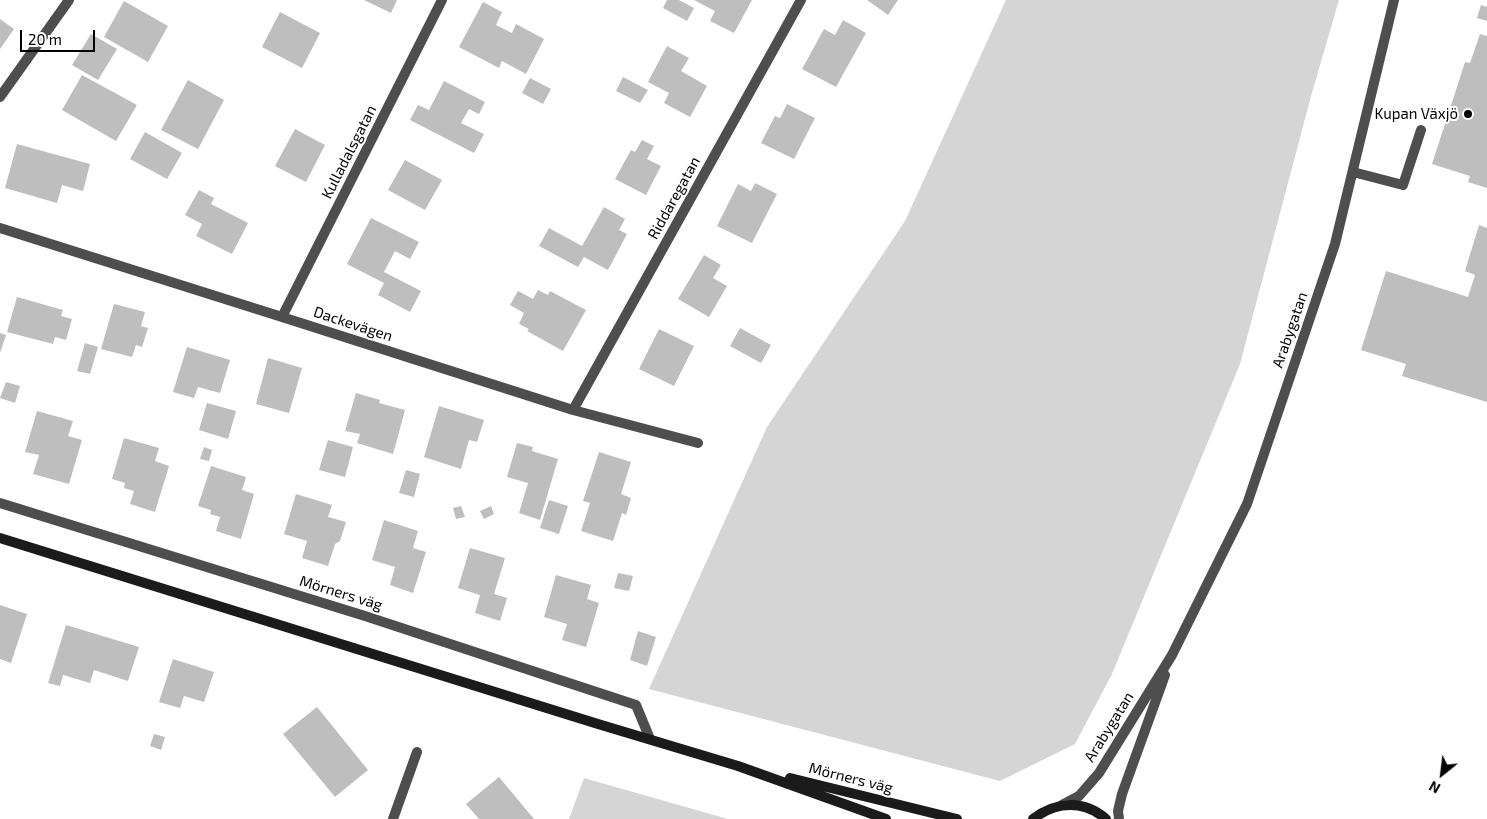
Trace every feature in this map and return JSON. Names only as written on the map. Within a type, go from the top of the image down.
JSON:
[{"type":"main road","name":"Mörners väg","points":[[0,538],[738,766],[886,819]]},
{"type":"main road","name":"Mörners väg","points":[[738,766],[957,819]]},
{"type":"main road","points":[[1033,819],[1043,811],[1062,805],[1078,806],[1098,812],[1106,819]]},
{"type":"street","points":[[0,97],[69,0]]},
{"type":"street","name":"Kulladalsgatan","points":[[282,317],[442,0]]},
{"type":"street","name":"Riddaregatan","points":[[573,410],[801,0]]},
{"type":"street","name":"Arabygatan","points":[[1062,805],[1079,796],[1099,773],[1172,655],[1247,504],[1335,244],[1394,0]]},
{"type":"street","points":[[1352,172],[1403,185],[1421,130]]},
{"type":"street","name":"Dackevägen","points":[[0,228],[573,410],[698,443]]},
{"type":"street","name":"Mörners väg","points":[[0,502],[365,616],[636,704],[650,739]]},
{"type":"street","name":"Arabygatan","points":[[1119,819],[1118,811],[1122,794],[1172,655]]},
{"type":"street","points":[[393,819],[417,752]]},
{"type":"shaded area","points":[[1006,0],[1339,0],[1311,96],[1240,364],[1112,674],[1075,744],[1000,781],[649,689],[767,427],[905,221]]},
{"type":"shaded area","points":[[584,778],[728,819],[569,819]]},
{"type":"building","points":[[364,0],[397,0],[391,13]]},
{"type":"building","points":[[667,0],[679,0],[694,8],[687,21],[663,8]]},
{"type":"building","points":[[694,0],[752,0],[734,33],[710,21],[715,11]]},
{"type":"building","points":[[867,0],[898,0],[888,15]]},
{"type":"building","points":[[124,1],[168,26],[148,62],[104,37]]},
{"type":"building","points":[[483,2],[502,12],[496,25],[512,33],[516,24],[544,39],[526,74],[502,61],[499,68],[459,47]]},
{"type":"building","points":[[1481,5],[1487,7],[1487,21],[1477,18]]},
{"type":"building","points":[[280,12],[320,33],[302,68],[262,47]]},
{"type":"building","points":[[0,19],[14,29],[0,49]]},
{"type":"building","points":[[843,20],[866,33],[836,87],[802,69],[824,29],[835,35]]},
{"type":"building","points":[[91,34],[117,49],[98,80],[72,65]]},
{"type":"building","name":"Kupan Växjö","points":[[1480,34],[1487,36],[1487,188],[1468,182],[1470,176],[1432,164],[1465,62],[1470,63]]},
{"type":"building","points":[[667,46],[689,58],[681,71],[707,86],[690,117],[664,103],[669,93],[648,82]]},
{"type":"building","points":[[82,75],[137,105],[116,141],[62,110]]},
{"type":"building","points":[[623,77],[648,90],[640,103],[616,91]]},
{"type":"building","points":[[530,78],[551,89],[543,104],[522,93]]},
{"type":"building","points":[[188,80],[224,100],[198,149],[161,130]]},
{"type":"building","points":[[444,81],[485,102],[479,114],[469,109],[461,123],[484,134],[474,153],[410,120],[418,105],[429,110]]},
{"type":"building","points":[[787,104],[815,118],[794,159],[761,143],[775,116],[780,118]]},
{"type":"building","points":[[295,129],[325,145],[306,182],[275,166]]},
{"type":"building","points":[[145,132],[182,153],[167,179],[130,159]]},
{"type":"building","points":[[642,140],[654,146],[647,159],[661,166],[646,195],[615,179],[631,150],[635,152]]},
{"type":"building","points":[[17,144],[90,164],[83,191],[62,185],[57,203],[5,188]]},
{"type":"building","points":[[405,160],[442,180],[425,210],[388,190]]},
{"type":"building","points":[[755,183],[777,194],[752,243],[717,226],[738,184],[751,191]]},
{"type":"building","points":[[199,190],[214,198],[211,204],[248,223],[232,254],[196,236],[202,224],[185,215]]},
{"type":"building","points":[[604,207],[625,219],[619,230],[627,234],[608,270],[584,257],[578,267],[539,246],[549,228],[582,246]]},
{"type":"building","points":[[371,218],[419,242],[410,259],[395,251],[384,272],[421,291],[410,312],[378,295],[384,283],[347,264]]},
{"type":"building","points":[[1479,225],[1487,228],[1487,402],[1402,376],[1406,364],[1361,350],[1386,271],[1468,297],[1475,275],[1465,271]]},
{"type":"building","points":[[704,255],[721,265],[713,278],[727,286],[709,317],[678,299]]},
{"type":"building","points":[[538,290],[548,295],[550,291],[586,310],[563,351],[527,331],[529,329],[519,324],[524,313],[510,305],[518,291],[533,299]]},
{"type":"building","points":[[17,297],[63,310],[61,316],[72,319],[66,340],[55,337],[53,344],[7,332]]},
{"type":"building","points":[[114,304],[145,312],[141,326],[148,328],[142,347],[136,345],[132,357],[101,349]]},
{"type":"building","points":[[740,328],[771,345],[761,363],[730,346]]},
{"type":"building","points":[[659,329],[694,346],[674,386],[639,369]]},
{"type":"building","points":[[0,333],[6,335],[0,353]]},
{"type":"building","points":[[85,343],[98,347],[90,374],[77,371]]},
{"type":"building","points":[[187,347],[230,360],[220,393],[198,387],[194,398],[173,392]]},
{"type":"building","points":[[268,358],[302,368],[289,413],[256,404]]},
{"type":"building","points":[[6,382],[20,386],[15,403],[0,398]]},
{"type":"building","points":[[356,393],[380,400],[379,403],[405,410],[393,454],[357,443],[360,434],[345,431]]},
{"type":"building","points":[[207,403],[236,411],[228,439],[199,430]]},
{"type":"building","points":[[439,406],[484,420],[477,442],[469,440],[461,469],[424,457]]},
{"type":"building","points":[[37,411],[73,421],[68,436],[82,440],[69,484],[33,474],[39,455],[25,452]]},
{"type":"building","points":[[124,438],[159,448],[155,461],[169,466],[155,512],[130,504],[134,491],[124,488],[125,483],[112,479]]},
{"type":"building","points":[[328,440],[353,447],[345,477],[319,470]]},
{"type":"building","points":[[517,443],[533,447],[532,451],[558,459],[540,520],[519,513],[528,483],[507,477]]},
{"type":"building","points":[[204,447],[212,450],[209,461],[200,459]]},
{"type":"building","points":[[599,452],[631,462],[621,494],[631,498],[626,515],[622,513],[613,541],[581,531],[590,503],[583,501]]},
{"type":"building","points":[[211,466],[246,477],[242,490],[254,494],[241,539],[216,531],[220,517],[210,514],[211,510],[198,506]]},
{"type":"building","points":[[406,470],[420,474],[414,497],[399,493]]},
{"type":"building","points":[[296,494],[332,505],[328,517],[346,522],[340,541],[335,544],[328,566],[302,558],[307,541],[284,534]]},
{"type":"building","points":[[549,500],[568,506],[559,534],[540,528]]},
{"type":"building","points":[[461,506],[465,517],[456,519],[453,508]]},
{"type":"building","points":[[491,506],[494,514],[484,519],[480,511]]},
{"type":"building","points":[[384,520],[418,531],[413,548],[426,552],[413,593],[390,585],[395,567],[372,560]]},
{"type":"building","points":[[470,548],[505,558],[494,594],[507,598],[500,621],[475,613],[480,595],[458,588]]},
{"type":"building","points":[[618,573],[633,576],[629,591],[614,588]]},
{"type":"building","points":[[556,575],[591,585],[587,599],[599,603],[586,647],[562,640],[567,624],[544,617]]},
{"type":"building","points":[[0,605],[27,614],[11,663],[0,659]]},
{"type":"building","points":[[66,625],[139,647],[128,681],[94,670],[90,683],[63,675],[60,686],[48,683]]},
{"type":"building","points":[[638,631],[656,637],[647,666],[630,660]]},
{"type":"building","points":[[173,659],[214,672],[204,702],[184,696],[180,708],[159,702]]},
{"type":"building","points":[[317,707],[368,770],[335,797],[283,734]]},
{"type":"building","points":[[154,734],[165,737],[161,750],[150,746]]},
{"type":"building","points":[[499,777],[534,819],[479,819],[466,804]]},
{"type":"place","name":"Kupan Växjö","points":[[1468,114]]}]
